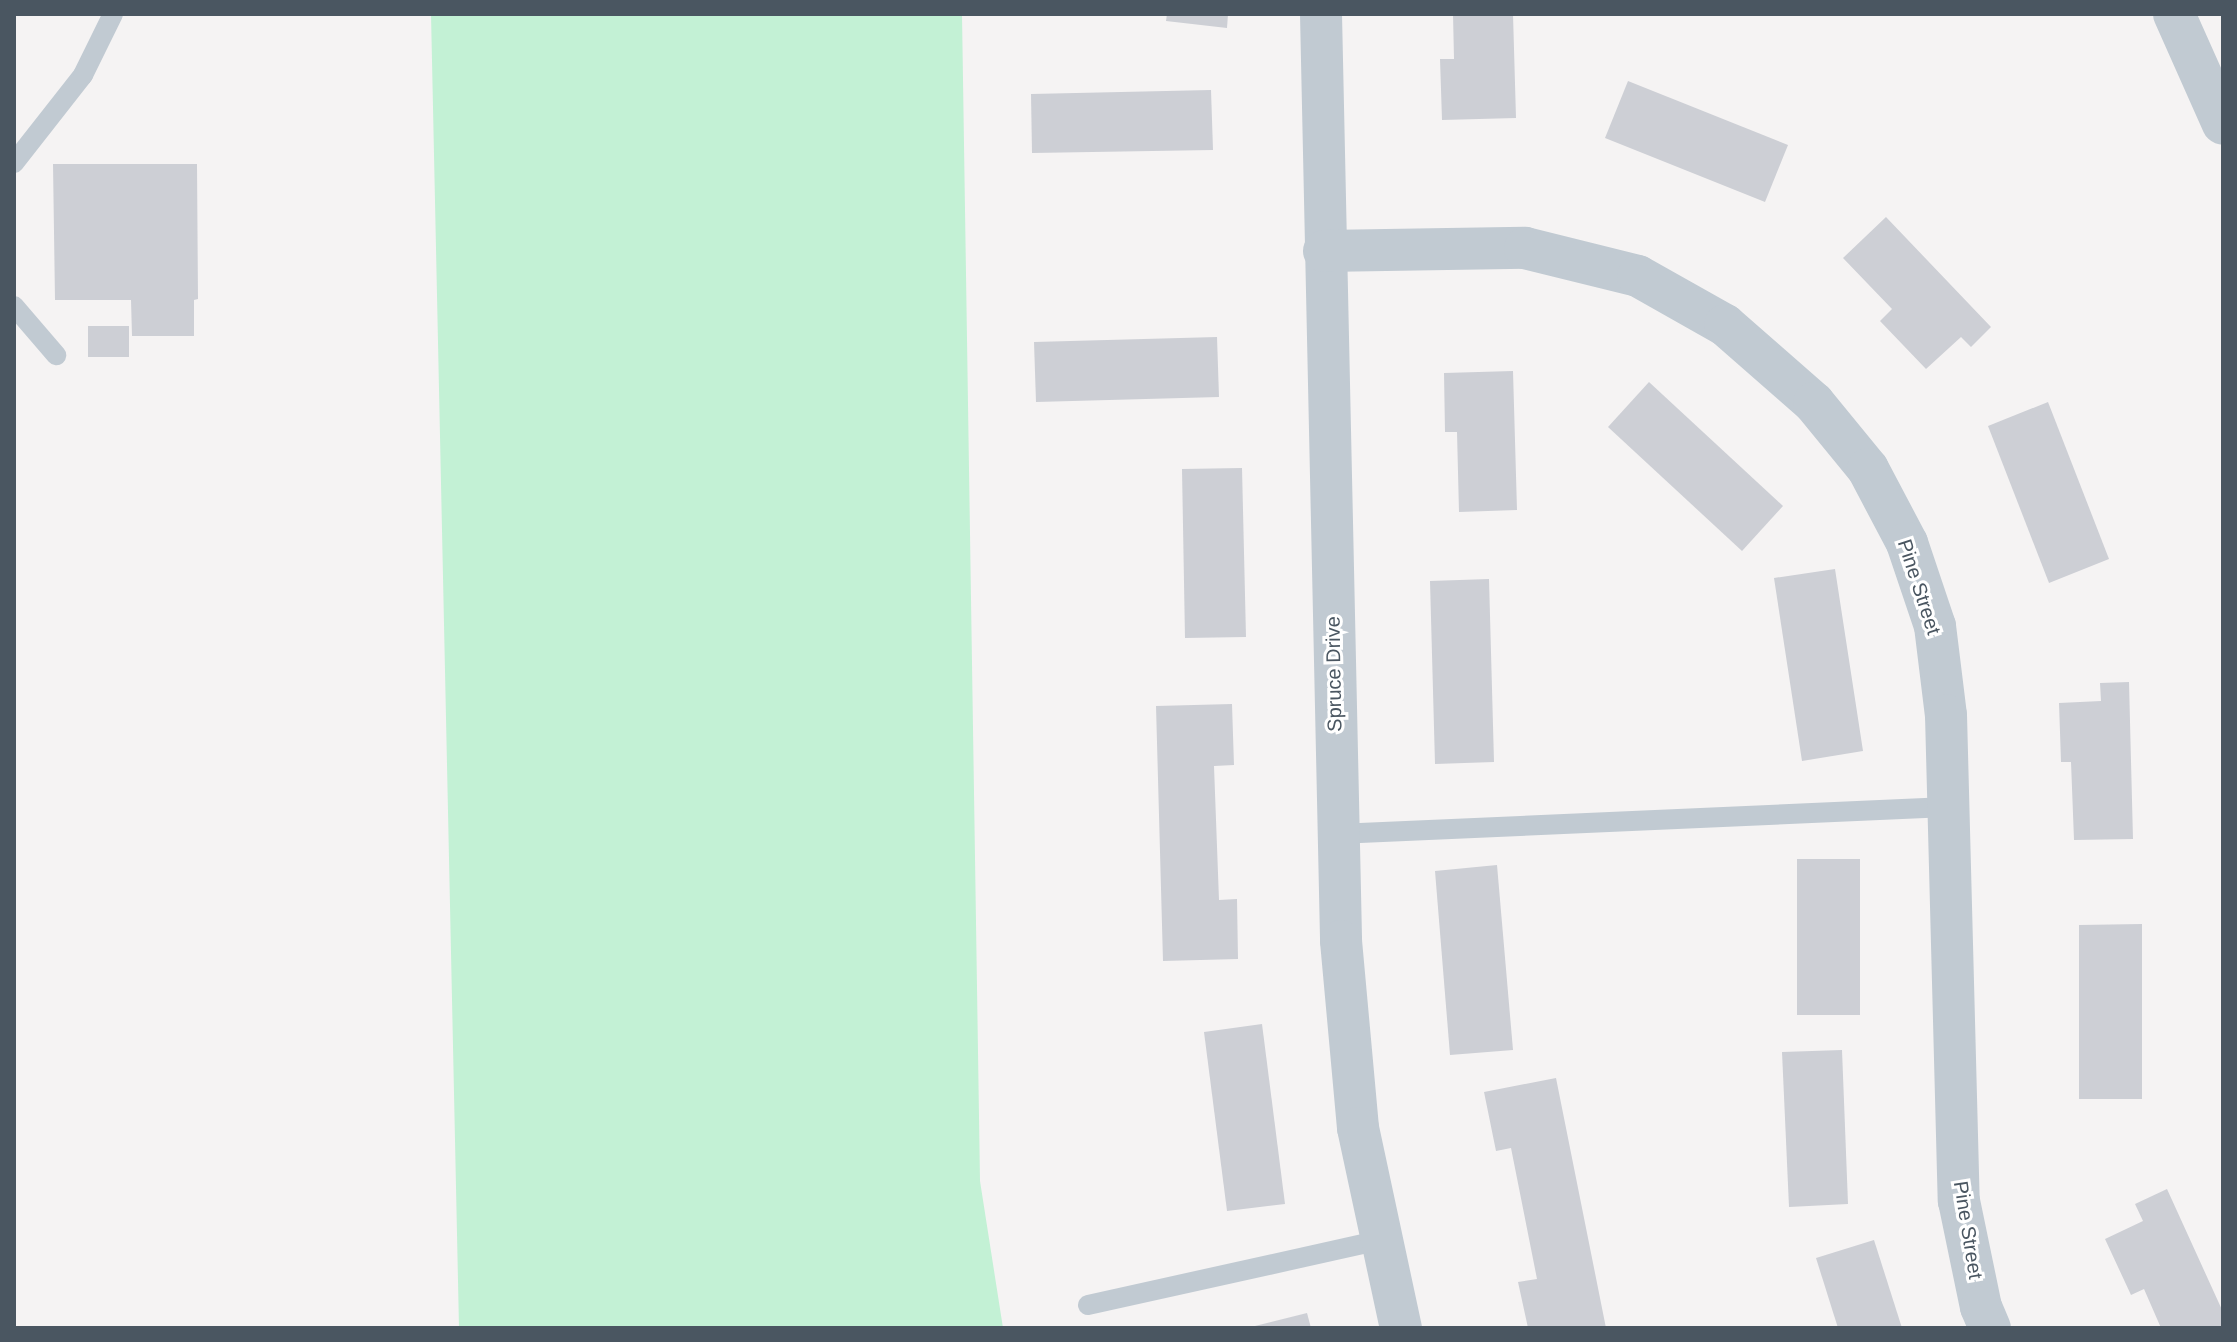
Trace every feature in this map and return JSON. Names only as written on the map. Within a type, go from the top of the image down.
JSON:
[{"type":"street","name":"Spruce Drive","points":[[1321,14],[1341,941],[1358,1128],[1401,1328]]},
{"type":"street","points":[[2174,14],[2223,124]]},
{"type":"street","name":"Pine Street","points":[[1324,251],[1525,248],[1638,276],[1725,325],[1814,403],[1868,469],[1907,543],[1935,626],[1946,715],[1959,1201],[1981,1307],[1990,1328]]},
{"type":"lane","points":[[14,163],[83,75],[113,14]]},
{"type":"lane","points":[[14,306],[56,355]]},
{"type":"lane","points":[[1337,834],[1947,807]]},
{"type":"lane","points":[[1088,1305],[1382,1240]]},
{"type":"green space","points":[[431,14],[962,14],[980,1181],[1003,1328],[459,1328]]},
{"type":"building","points":[[1167,14],[1228,14],[1227,28],[1166,21]]},
{"type":"building","points":[[1453,14],[1513,14],[1516,118],[1442,120],[1440,59],[1454,59]]},
{"type":"building","points":[[1628,81],[1788,145],[1765,202],[1605,138]]},
{"type":"building","points":[[1211,90],[1213,150],[1032,153],[1031,94]]},
{"type":"building","points":[[53,164],[197,164],[198,299],[194,300],[194,336],[132,336],[131,300],[55,300]]},
{"type":"building","points":[[1886,217],[1991,327],[1971,347],[1961,337],[1926,369],[1880,321],[1892,309],[1843,258]]},
{"type":"building","points":[[88,326],[129,326],[129,357],[88,357]]},
{"type":"building","points":[[1217,337],[1219,397],[1036,402],[1034,342]]},
{"type":"building","points":[[1513,371],[1517,510],[1459,512],[1457,432],[1445,432],[1444,373]]},
{"type":"building","points":[[1649,382],[1783,506],[1742,551],[1608,427]]},
{"type":"building","points":[[2048,402],[2109,559],[2049,583],[1988,426]]},
{"type":"building","points":[[1242,468],[1246,637],[1185,638],[1182,469]]},
{"type":"building","points":[[1835,569],[1863,751],[1802,761],[1774,578]]},
{"type":"building","points":[[1489,579],[1494,762],[1435,764],[1430,581]]},
{"type":"building","points":[[2129,682],[2133,839],[2074,840],[2071,762],[2061,762],[2059,703],[2101,701],[2100,683]]},
{"type":"building","points":[[1232,704],[1234,765],[1214,766],[1219,900],[1237,899],[1238,959],[1163,961],[1156,706]]},
{"type":"building","points":[[1797,859],[1860,859],[1860,1015],[1797,1015]]},
{"type":"building","points":[[1497,865],[1513,1050],[1450,1055],[1435,871]]},
{"type":"building","points":[[2142,924],[2142,1099],[2079,1099],[2079,925]]},
{"type":"building","points":[[1262,1024],[1285,1204],[1227,1211],[1204,1032]]},
{"type":"building","points":[[1842,1050],[1848,1204],[1789,1207],[1782,1052]]},
{"type":"building","points":[[1556,1078],[1606,1328],[1528,1328],[1518,1282],[1537,1279],[1511,1148],[1496,1151],[1484,1092]]},
{"type":"building","points":[[2167,1189],[2223,1312],[2223,1328],[2161,1328],[2144,1289],[2131,1295],[2105,1239],[2143,1221],[2135,1204]]},
{"type":"building","points":[[1874,1240],[1902,1328],[1838,1328],[1816,1258]]},
{"type":"building","points":[[1307,1313],[1311,1328],[1251,1328],[1251,1327]]}]
